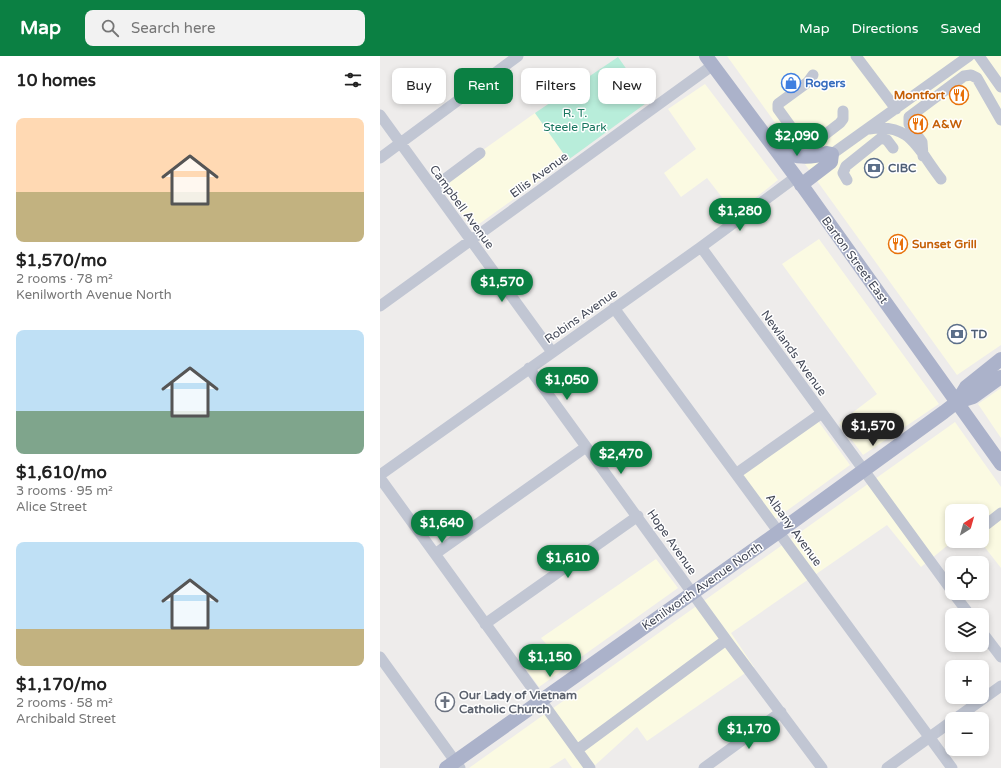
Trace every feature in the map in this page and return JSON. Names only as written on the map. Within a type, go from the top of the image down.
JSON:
[{"type":"main road","name":"Barton Street East","points":[[710,60],[1001,464]]},
{"type":"main road","points":[[772,145],[786,154],[798,157],[820,156],[827,153],[832,154],[830,162],[798,181]]},
{"type":"main road","name":"Kenilworth Avenue North","points":[[957,402],[966,387],[1001,359]]},
{"type":"main road","name":"Kenilworth Avenue North","points":[[454,766],[541,701],[780,531],[957,402],[973,397],[1001,377]]},
{"type":"street","points":[[380,158],[518,56]]},
{"type":"street","points":[[856,56],[896,109]]},
{"type":"street","points":[[832,154],[969,56]]},
{"type":"street","points":[[979,56],[1001,87]]},
{"type":"street","name":"Ellis Avenue","points":[[380,306],[471,241],[710,60]]},
{"type":"street","points":[[813,75],[808,82],[778,104],[778,109],[804,145],[809,147],[840,123],[843,111]]},
{"type":"street","points":[[923,156],[922,142],[909,124],[909,117],[964,76],[971,75],[976,78],[1001,120]]},
{"type":"street","name":"Campbell Avenue","points":[[380,115],[552,352]]},
{"type":"street","points":[[867,130],[883,127],[901,131],[909,137],[941,179]]},
{"type":"street","points":[[847,180],[843,173],[846,166],[881,138],[887,140],[893,148]]},
{"type":"street","points":[[433,188],[480,153]]},
{"type":"street","name":"Robins Avenue","points":[[380,474],[701,247],[798,181]]},
{"type":"street","name":"Newlands Avenue","points":[[701,247],[945,581]]},
{"type":"street","name":"Albany Avenue","points":[[614,308],[780,531],[952,768]]},
{"type":"street","name":"Hope Avenue","points":[[529,368],[638,516],[726,640],[822,768]]},
{"type":"street","points":[[737,473],[822,414]]},
{"type":"street","points":[[435,554],[586,447]]},
{"type":"street","points":[[380,478],[590,768]]},
{"type":"street","points":[[989,523],[1001,514]]},
{"type":"street","points":[[485,624],[638,516]]},
{"type":"street","points":[[576,750],[726,640]]},
{"type":"street","points":[[989,641],[1001,657]]},
{"type":"street","points":[[380,657],[454,766]]},
{"type":"street","points":[[965,712],[1001,686]]},
{"type":"street","points":[[704,768],[781,712]]},
{"type":"street","points":[[887,768],[945,726]]},
{"type":"shaded area","points":[[727,56],[1001,56],[1001,345],[957,375]]},
{"type":"shaded area","points":[[705,84],[778,180],[735,214],[707,178],[681,197],[664,173],[696,149],[668,109]]},
{"type":"shaded area","points":[[535,113],[568,160],[472,229],[438,182]]},
{"type":"shaded area","points":[[819,239],[939,404],[863,455],[839,423],[877,394],[782,264]]},
{"type":"shaded area","points":[[1001,388],[1001,438],[978,404]]},
{"type":"shaded area","points":[[813,414],[850,465],[774,520],[737,467]]},
{"type":"shaded area","points":[[955,422],[1001,487],[1001,568],[985,548],[989,548],[989,504],[945,504],[945,548],[921,567],[887,525],[731,633],[754,667],[647,741],[637,727],[592,768],[572,768],[565,758],[549,768],[469,768]]},
{"type":"shaded area","points":[[656,559],[678,588],[539,687],[523,665],[549,647],[541,638]]},
{"type":"green space","name":"R. T. Steele Park","points":[[618,57],[626,68],[602,68]]},
{"type":"green space","name":"R. T. Steele Park","points":[[598,70],[598,104],[645,104],[568,160],[535,113],[548,104],[590,104],[590,76]]},
{"type":"place","name":"Rogers","points":[[791,83]]},
{"type":"place","name":"Montfort","points":[[959,95]]},
{"type":"place","name":"A&W","points":[[918,124]]},
{"type":"place","name":"CIBC","points":[[874,168]]},
{"type":"place","name":"Sunset Grill","points":[[898,244]]},
{"type":"place","name":"TD","points":[[957,334]]},
{"type":"place","name":"Our Lady of Vietnam Catholic Church","points":[[445,702]]}]
